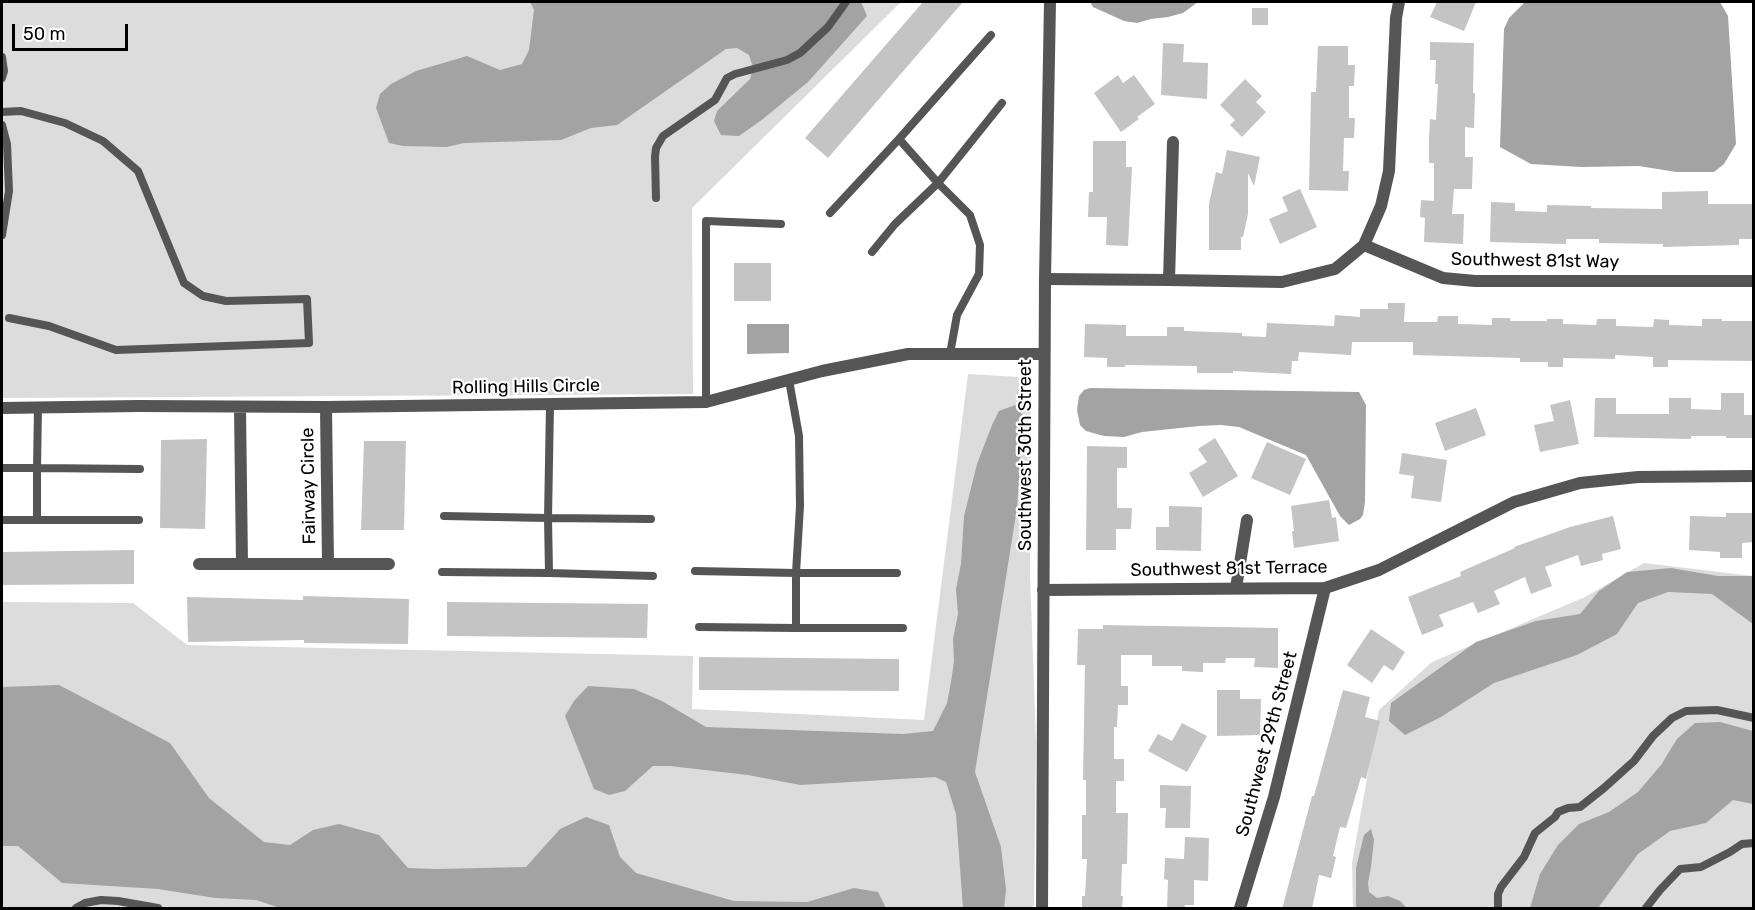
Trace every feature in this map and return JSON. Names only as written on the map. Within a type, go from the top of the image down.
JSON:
[{"type":"street","name":"Southwest 30th Street","points":[[1042,909],[1044,354],[1050,2]]},
{"type":"street","points":[[1045,279],[1282,282],[1335,269],[1364,245],[1381,206],[1389,171],[1395,18],[1399,2]]},
{"type":"street","points":[[1169,280],[1173,142]]},
{"type":"street","name":"Southwest 81st Way","points":[[1364,245],[1443,278],[1475,281],[1754,281]]},
{"type":"street","name":"Rolling Hills Circle","points":[[2,408],[240,408],[706,402],[822,371],[908,354],[1044,354]]},
{"type":"street","name":"Fairway Circle","points":[[326,407],[328,564]]},
{"type":"street","points":[[240,408],[242,564]]},
{"type":"street","name":"Southwest 81st Terrace","points":[[1043,590],[1325,588],[1379,570],[1514,502],[1580,483],[1638,477],[1754,476]]},
{"type":"street","points":[[1236,588],[1247,519]]},
{"type":"street","name":"Fairway Circle","points":[[199,564],[389,564]]},
{"type":"street","name":"Southwest 29th Street","points":[[1240,909],[1274,797],[1325,588]]},
{"type":"lane","points":[[656,198],[655,157],[659,141],[663,136],[715,99],[727,78],[787,60],[800,53],[828,27],[846,2]]},
{"type":"lane","points":[[830,213],[991,35]]},
{"type":"lane","points":[[2,57],[4,70],[2,78]]},
{"type":"lane","points":[[872,252],[895,224],[938,183],[1002,103]]},
{"type":"lane","points":[[2,112],[21,111],[65,123],[103,141],[138,171],[184,283],[203,296],[226,301],[307,299],[309,343],[116,350],[49,326],[9,318]]},
{"type":"lane","points":[[2,125],[7,144],[9,191],[2,235]]},
{"type":"lane","points":[[899,139],[970,215],[980,245],[979,274],[957,315],[950,354]]},
{"type":"lane","points":[[706,402],[705,221],[781,224]]},
{"type":"lane","points":[[789,380],[799,436],[800,506],[796,573],[796,628]]},
{"type":"lane","points":[[549,573],[550,405]]},
{"type":"lane","points":[[37,520],[38,407]]},
{"type":"lane","points":[[2,468],[140,469]]},
{"type":"lane","points":[[444,516],[651,519]]},
{"type":"lane","points":[[2,520],[139,520]]},
{"type":"lane","points":[[695,571],[897,573]]},
{"type":"lane","points":[[442,572],[653,576]]},
{"type":"lane","points":[[699,627],[903,628]]},
{"type":"lane","points":[[1498,909],[1498,894],[1501,887],[1524,857],[1535,833],[1558,812],[1580,807],[1604,788],[1634,762],[1657,731],[1672,718],[1686,711],[1717,710],[1754,718]]},
{"type":"lane","points":[[1646,909],[1680,869],[1701,867],[1742,844],[1754,843]]},
{"type":"lane","points":[[76,909],[85,903],[100,900],[158,909]]},
{"type":"shaded area","points":[[2,2],[901,2],[692,208],[693,394],[2,398]]},
{"type":"shaded area","points":[[530,2],[861,2],[867,16],[808,82],[739,136],[721,135],[714,121],[717,111],[750,79],[753,67],[749,55],[737,48],[726,49],[617,125],[591,128],[561,140],[464,143],[447,147],[403,146],[389,143],[376,108],[380,94],[391,84],[416,71],[467,56],[500,70],[522,64],[529,50],[534,10]]},
{"type":"shaded area","points":[[1090,2],[1198,2],[1183,13],[1137,23],[1124,21],[1093,7]]},
{"type":"shaded area","points":[[1525,2],[1720,2],[1728,16],[1736,144],[1724,164],[1714,172],[1676,172],[1639,166],[1581,167],[1531,164],[1500,147],[1504,29],[1509,18]]},
{"type":"shaded area","points":[[747,324],[789,324],[789,353],[747,354]]},
{"type":"shaded area","points":[[968,374],[1018,377],[1031,392],[1030,574],[1036,742],[1034,908],[2,908],[2,602],[133,603],[187,645],[693,656],[692,709],[924,720]]},
{"type":"shaded area","points":[[1090,388],[1359,392],[1366,405],[1363,515],[1349,525],[1340,516],[1306,455],[1239,427],[1199,426],[1142,432],[1124,437],[1104,436],[1086,431],[1080,425],[1077,410],[1079,396],[1084,390]]},
{"type":"shaded area","points":[[1018,404],[1023,418],[1017,508],[975,772],[1001,847],[1006,890],[1004,908],[963,908],[956,814],[946,782],[935,777],[800,785],[748,775],[653,766],[625,791],[609,795],[594,789],[565,716],[574,701],[588,686],[634,689],[662,701],[706,727],[903,734],[933,731],[947,703],[951,682],[954,661],[953,639],[958,614],[956,589],[961,564],[964,516],[977,464],[999,411]]},
{"type":"shaded area","points":[[1644,563],[1753,576],[1753,908],[1353,908],[1352,863],[1379,710],[1432,662],[1585,597]]},
{"type":"shaded area","points":[[1671,568],[1718,576],[1753,576],[1753,624],[1712,594],[1668,592],[1638,603],[1617,634],[1577,655],[1494,683],[1441,717],[1405,735],[1389,721],[1391,703],[1476,642],[1536,621],[1580,614],[1599,591],[1627,572]]},
{"type":"shaded area","points":[[59,685],[170,743],[209,798],[264,842],[290,845],[313,830],[339,824],[379,835],[408,868],[526,867],[560,829],[586,817],[609,825],[620,857],[636,873],[734,901],[807,902],[854,888],[878,892],[886,908],[280,908],[256,900],[215,898],[158,889],[62,883],[18,846],[2,846],[2,687]]},
{"type":"shaded area","points":[[1720,722],[1753,731],[1753,804],[1733,800],[1706,823],[1670,831],[1638,854],[1598,908],[1530,908],[1540,874],[1558,845],[1579,824],[1609,812],[1638,792],[1661,765],[1677,739],[1695,723]]},
{"type":"shaded area","points":[[1371,829],[1374,840],[1368,883],[1369,892],[1377,898],[1388,896],[1400,901],[1407,908],[1356,908],[1356,868],[1364,835]]},
{"type":"building","points":[[923,2],[963,2],[828,158],[805,138]]},
{"type":"building","points":[[1437,2],[1476,2],[1464,31],[1430,17]]},
{"type":"building","points":[[1252,8],[1268,8],[1268,25],[1252,25]]},
{"type":"building","points":[[1430,42],[1474,43],[1474,128],[1465,127],[1465,157],[1473,157],[1472,189],[1454,189],[1452,214],[1464,214],[1463,244],[1424,242],[1425,218],[1420,217],[1421,200],[1434,201],[1434,163],[1429,163],[1429,140],[1430,119],[1436,120],[1438,84],[1435,84],[1436,60],[1430,60]]},
{"type":"building","points":[[1163,43],[1184,44],[1183,62],[1208,63],[1207,99],[1161,95]]},
{"type":"building","points":[[1318,46],[1348,46],[1348,65],[1355,65],[1354,86],[1349,86],[1349,118],[1355,118],[1354,138],[1344,138],[1343,171],[1349,171],[1348,191],[1309,190],[1311,92],[1316,92]]},
{"type":"building","points":[[1118,75],[1123,83],[1134,75],[1155,104],[1121,132],[1094,93]]},
{"type":"building","points":[[1245,79],[1262,96],[1256,102],[1266,112],[1242,137],[1230,125],[1235,120],[1220,105]]},
{"type":"building","points":[[1093,141],[1126,141],[1126,167],[1132,167],[1128,246],[1106,245],[1107,217],[1088,217],[1089,192],[1093,192]]},
{"type":"building","points":[[1227,150],[1260,157],[1254,186],[1248,173],[1248,214],[1243,237],[1241,237],[1241,250],[1209,250],[1209,204],[1216,172],[1222,174]]},
{"type":"building","points":[[1300,189],[1317,227],[1280,244],[1269,219],[1288,211],[1282,197]]},
{"type":"building","points":[[1708,191],[1708,204],[1754,204],[1754,239],[1739,239],[1739,245],[1663,247],[1663,244],[1599,243],[1599,239],[1566,239],[1566,244],[1490,242],[1491,202],[1515,203],[1515,211],[1547,212],[1547,205],[1662,209],[1662,192]]},
{"type":"building","points":[[734,263],[771,263],[771,301],[734,301]]},
{"type":"building","points":[[1388,303],[1405,303],[1404,322],[1437,322],[1438,316],[1458,316],[1458,324],[1492,325],[1492,318],[1510,318],[1510,321],[1563,319],[1563,324],[1596,325],[1597,319],[1616,319],[1616,326],[1653,327],[1654,319],[1669,320],[1669,325],[1702,326],[1702,319],[1754,321],[1754,361],[1668,360],[1668,367],[1653,367],[1653,357],[1615,355],[1615,359],[1563,358],[1563,367],[1548,367],[1548,362],[1520,362],[1520,358],[1413,355],[1413,342],[1352,342],[1351,355],[1299,352],[1298,361],[1292,361],[1291,374],[1233,371],[1233,373],[1197,373],[1197,366],[1107,367],[1107,358],[1084,357],[1085,324],[1126,325],[1126,336],[1167,336],[1167,327],[1184,327],[1184,331],[1242,333],[1242,336],[1266,337],[1267,323],[1334,326],[1335,315],[1360,317],[1360,309],[1388,309]]},
{"type":"building","points":[[1721,393],[1744,393],[1744,415],[1754,415],[1754,438],[1726,438],[1726,436],[1691,436],[1691,439],[1594,437],[1595,398],[1616,398],[1616,414],[1669,414],[1669,398],[1691,398],[1691,409],[1721,410]]},
{"type":"building","points":[[1570,400],[1579,444],[1540,452],[1534,425],[1554,421],[1550,405]]},
{"type":"building","points":[[1476,408],[1486,435],[1445,451],[1435,423]]},
{"type":"building","points":[[1215,438],[1238,476],[1203,497],[1189,473],[1207,462],[1198,449]]},
{"type":"building","points":[[207,439],[205,529],[160,528],[161,440]]},
{"type":"building","points":[[364,441],[406,441],[404,530],[361,530]]},
{"type":"building","points":[[1267,442],[1306,459],[1290,495],[1251,478]]},
{"type":"building","points":[[1087,446],[1127,447],[1127,468],[1117,468],[1117,508],[1132,508],[1131,529],[1116,529],[1116,550],[1086,550]]},
{"type":"building","points":[[1402,453],[1447,460],[1441,502],[1411,498],[1414,476],[1399,474]]},
{"type":"building","points":[[1329,500],[1332,518],[1336,517],[1339,541],[1294,548],[1291,506]]},
{"type":"building","points":[[1169,506],[1202,507],[1201,551],[1156,550],[1156,527],[1169,527]]},
{"type":"building","points":[[1726,513],[1754,513],[1754,542],[1742,543],[1742,558],[1720,558],[1720,552],[1689,550],[1690,516],[1726,517]]},
{"type":"building","points":[[1613,516],[1621,549],[1602,554],[1603,560],[1581,566],[1578,555],[1545,567],[1552,586],[1531,594],[1525,577],[1494,591],[1500,604],[1478,613],[1473,602],[1439,615],[1444,626],[1422,635],[1408,597],[1461,576],[1460,572],[1514,547],[1570,527]]},
{"type":"building","points":[[134,550],[134,584],[2,585],[2,552]]},
{"type":"building","points":[[303,596],[409,599],[408,644],[304,643],[304,640],[188,642],[187,597],[303,600]]},
{"type":"building","points":[[447,602],[648,604],[647,638],[447,636]]},
{"type":"building","points":[[1103,625],[1278,628],[1278,668],[1254,667],[1255,658],[1226,658],[1225,663],[1203,663],[1203,672],[1182,671],[1182,666],[1152,666],[1152,655],[1121,655],[1121,686],[1128,686],[1128,705],[1118,705],[1117,727],[1114,727],[1114,759],[1124,759],[1124,781],[1116,781],[1116,813],[1128,813],[1127,864],[1122,864],[1122,909],[1082,909],[1087,859],[1082,859],[1082,815],[1086,815],[1086,780],[1083,780],[1085,665],[1077,665],[1078,629],[1103,629]]},
{"type":"building","points":[[1371,629],[1405,652],[1393,671],[1384,665],[1372,683],[1347,665]]},
{"type":"building","points":[[699,657],[899,659],[899,691],[699,690]]},
{"type":"building","points":[[1217,690],[1240,690],[1240,699],[1261,699],[1260,735],[1217,736]]},
{"type":"building","points":[[1343,690],[1370,697],[1365,717],[1380,721],[1366,779],[1361,777],[1346,828],[1340,827],[1333,856],[1336,857],[1331,878],[1319,875],[1312,909],[1282,909],[1312,796],[1314,796]]},
{"type":"building","points":[[1182,723],[1207,736],[1187,772],[1148,751],[1158,734],[1172,741]]},
{"type":"building","points":[[1160,785],[1191,786],[1190,828],[1165,828],[1166,808],[1160,808]]},
{"type":"building","points":[[1185,837],[1209,838],[1208,881],[1194,880],[1194,905],[1185,905],[1184,909],[1167,909],[1168,880],[1164,879],[1165,858],[1184,859]]}]
